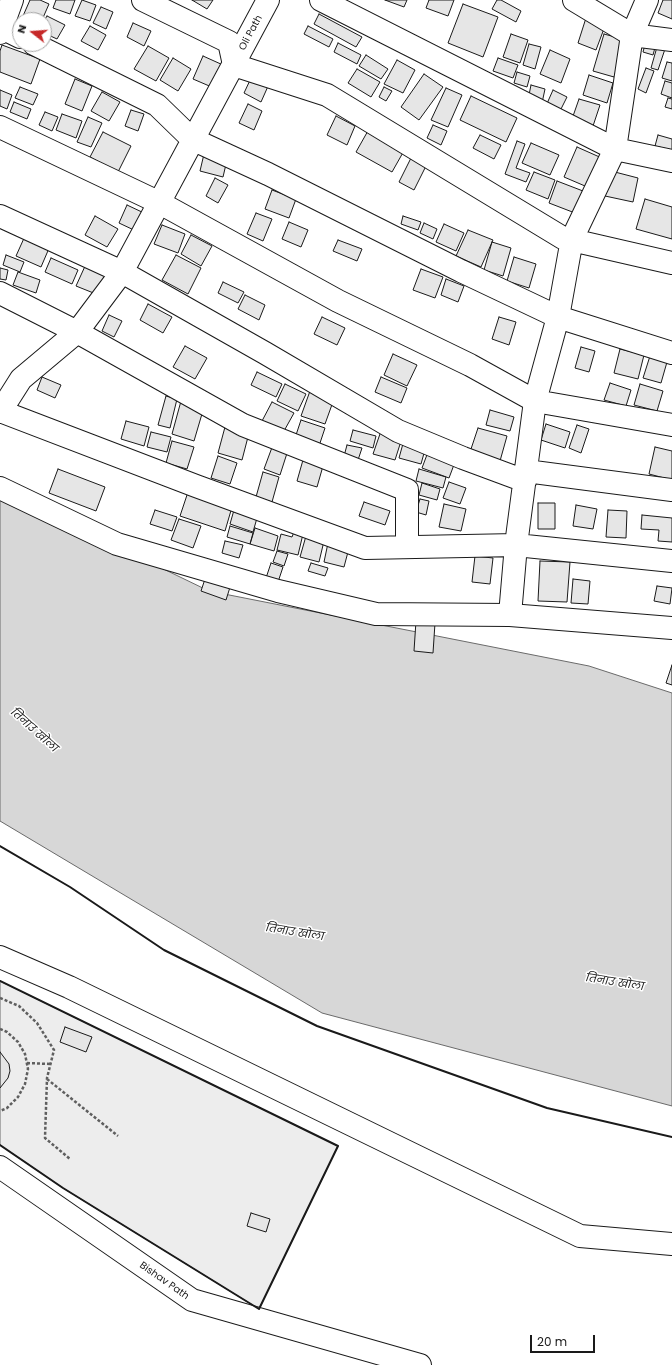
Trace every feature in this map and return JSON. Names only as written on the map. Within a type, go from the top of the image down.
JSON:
[{"type":"street","points":[[6,31],[12,0]]},
{"type":"street","points":[[143,0],[229,42],[234,65],[327,95],[563,238],[672,263]]},
{"type":"street","name":"Oli Path","points":[[0,412],[21,379],[77,332],[122,272],[160,203],[192,139],[234,65],[268,0]]},
{"type":"street","points":[[320,0],[615,150],[672,160]]},
{"type":"street","points":[[574,0],[632,36],[672,40]]},
{"type":"street","points":[[510,615],[516,545],[535,401],[558,317],[572,239],[615,150],[632,36],[647,0]]},
{"type":"street","points":[[50,52],[156,105],[192,139],[268,174],[461,271],[558,317],[672,353]]},
{"type":"street","points":[[0,127],[160,203],[338,301],[470,365],[535,401],[672,425]]},
{"type":"street","points":[[0,216],[122,272],[398,431],[463,458],[525,476],[672,490]]},
{"type":"street","points":[[0,293],[77,332],[243,425],[407,490],[408,547]]},
{"type":"street","points":[[0,412],[365,548],[516,545],[672,561]]},
{"type":"street","points":[[0,488],[117,544],[278,591],[376,614],[510,615],[672,628]]},
{"type":"street","points":[[0,957],[69,987],[580,1236],[672,1244]]},
{"type":"street","name":"Bishav Path","points":[[0,1167],[192,1300],[420,1365]]},
{"type":"path","points":[[0,998],[19,1006],[37,1023],[54,1050],[47,1078],[45,1138],[70,1159]]},
{"type":"path","points":[[0,1029],[7,1032],[18,1042],[25,1054],[28,1069],[26,1084],[18,1097],[7,1108],[0,1111]]},
{"type":"path","points":[[27,1063],[50,1064]]},
{"type":"path","points":[[47,1078],[118,1136]]},
{"type":"shaded area","points":[[0,981],[338,1146],[259,1309],[63,1188],[0,1145]]},
{"type":"water","name":"तिनाउ खोला","points":[[0,490],[209,591],[589,666],[672,693],[672,1106],[322,1013],[0,821]]},
{"type":"building","points":[[30,0],[40,0],[49,4],[46,12],[25,12]]},
{"type":"building","points":[[56,0],[75,0],[70,14],[53,8]]},
{"type":"building","points":[[82,0],[96,5],[90,21],[75,16]]},
{"type":"building","points":[[192,0],[213,0],[207,9]]},
{"type":"building","points":[[385,0],[407,0],[404,7]]},
{"type":"building","points":[[429,0],[454,0],[448,16],[426,8]]},
{"type":"building","points":[[497,0],[501,0],[521,11],[516,22],[492,9]]},
{"type":"building","points":[[663,0],[672,0],[672,19],[658,13]]},
{"type":"building","points":[[463,4],[498,17],[483,57],[448,43]]},
{"type":"building","points":[[101,7],[113,12],[106,29],[93,23]]},
{"type":"building","points":[[319,14],[362,37],[356,47],[314,24]]},
{"type":"building","points":[[52,18],[65,25],[57,39],[52,37]]},
{"type":"building","points":[[586,18],[605,26],[596,50],[578,43]]},
{"type":"building","points":[[133,23],[151,31],[144,46],[127,37]]},
{"type":"building","points":[[90,26],[106,35],[98,50],[81,41]]},
{"type":"building","points":[[308,26],[333,39],[329,47],[304,34]]},
{"type":"building","points":[[511,34],[528,40],[520,63],[503,57]]},
{"type":"building","points":[[604,34],[626,40],[614,77],[593,71]]},
{"type":"building","points":[[646,41],[656,44],[653,55],[643,52]]},
{"type":"building","points":[[338,43],[361,55],[357,64],[334,52]]},
{"type":"building","points":[[529,44],[541,47],[535,69],[523,65]]},
{"type":"building","points":[[2,45],[12,49],[12,52],[21,52],[40,59],[31,84],[0,72],[0,51]]},
{"type":"building","points":[[148,46],[169,58],[156,81],[134,69]]},
{"type":"building","points":[[657,47],[665,49],[658,70],[651,68]]},
{"type":"building","points":[[550,50],[570,59],[561,83],[540,74]]},
{"type":"building","points":[[366,55],[388,69],[381,79],[359,66]]},
{"type":"building","points":[[203,56],[223,65],[214,88],[193,79]]},
{"type":"building","points":[[173,58],[191,69],[178,91],[160,80]]},
{"type":"building","points":[[498,58],[518,65],[513,78],[493,71]]},
{"type":"building","points":[[397,60],[415,70],[403,93],[384,84]]},
{"type":"building","points":[[667,62],[672,63],[672,81],[662,78]]},
{"type":"building","points":[[646,68],[654,71],[646,93],[638,89]]},
{"type":"building","points":[[357,69],[380,82],[371,97],[348,83]]},
{"type":"building","points":[[517,72],[530,76],[527,87],[514,83]]},
{"type":"building","points":[[424,74],[443,87],[419,120],[401,107]]},
{"type":"building","points":[[589,75],[613,83],[607,103],[583,95]]},
{"type":"building","points":[[252,76],[269,84],[261,102],[244,93]]},
{"type":"building","points":[[75,79],[92,86],[82,111],[65,104]]},
{"type":"building","points":[[665,81],[672,83],[672,98],[661,94]]},
{"type":"building","points":[[531,85],[545,89],[542,103],[528,100]]},
{"type":"building","points":[[20,87],[38,94],[33,105],[15,98]]},
{"type":"building","points":[[384,87],[392,91],[386,101],[379,97]]},
{"type":"building","points":[[446,88],[462,95],[448,127],[431,120]]},
{"type":"building","points":[[0,90],[12,95],[7,109],[0,106]]},
{"type":"building","points":[[553,90],[567,97],[558,115],[545,108]]},
{"type":"building","points":[[102,92],[120,102],[109,121],[91,111]]},
{"type":"building","points":[[471,96],[517,118],[506,142],[460,120]]},
{"type":"building","points":[[668,98],[672,99],[672,109],[665,107]]},
{"type":"building","points":[[579,99],[600,105],[593,126],[572,119]]},
{"type":"building","points":[[14,102],[31,109],[27,119],[10,112]]},
{"type":"building","points":[[248,104],[262,111],[254,130],[239,123]]},
{"type":"building","points":[[131,110],[144,114],[138,131],[125,126]]},
{"type":"building","points":[[45,112],[58,117],[52,131],[39,125]]},
{"type":"building","points":[[62,114],[82,121],[76,138],[56,130]]},
{"type":"building","points":[[336,116],[355,126],[347,145],[327,135]]},
{"type":"building","points":[[88,117],[102,123],[91,147],[77,142]]},
{"type":"building","points":[[433,125],[447,131],[441,145],[427,138]]},
{"type":"building","points":[[369,129],[405,149],[392,172],[356,152]]},
{"type":"building","points":[[103,132],[131,146],[118,172],[90,157]]},
{"type":"building","points":[[480,135],[501,145],[494,159],[473,148]]},
{"type":"building","points":[[658,135],[672,139],[672,150],[655,146]]},
{"type":"building","points":[[517,141],[525,144],[516,168],[530,173],[526,182],[505,174]]},
{"type":"building","points":[[531,143],[559,155],[550,175],[522,163]]},
{"type":"building","points":[[577,147],[604,159],[592,189],[564,177]]},
{"type":"building","points":[[204,154],[227,160],[223,177],[200,171]]},
{"type":"building","points":[[411,158],[426,166],[414,190],[399,182]]},
{"type":"building","points":[[611,171],[638,178],[633,202],[605,196]]},
{"type":"building","points":[[534,172],[555,180],[548,199],[526,190]]},
{"type":"building","points":[[215,178],[228,185],[218,203],[206,196]]},
{"type":"building","points":[[557,181],[583,191],[575,213],[549,203]]},
{"type":"building","points":[[272,190],[296,199],[289,218],[265,209]]},
{"type":"building","points":[[645,199],[672,207],[672,239],[636,229]]},
{"type":"building","points":[[127,205],[144,213],[136,231],[119,223]]},
{"type":"building","points":[[256,213],[272,219],[263,241],[247,234]]},
{"type":"building","points":[[95,216],[118,229],[107,247],[85,235]]},
{"type":"building","points":[[403,216],[421,222],[418,230],[401,224]]},
{"type":"building","points":[[289,222],[308,230],[301,247],[282,239]]},
{"type":"building","points":[[424,223],[437,229],[433,239],[420,233]]},
{"type":"building","points":[[444,224],[464,233],[456,251],[436,242]]},
{"type":"building","points":[[162,225],[185,234],[178,253],[154,244]]},
{"type":"building","points":[[468,230],[493,240],[481,267],[456,256]]},
{"type":"building","points":[[191,235],[212,246],[201,266],[181,254]]},
{"type":"building","points":[[25,236],[50,246],[41,267],[16,256]]},
{"type":"building","points":[[338,240],[362,249],[357,261],[333,251]]},
{"type":"building","points":[[492,242],[511,248],[503,276],[484,270]]},
{"type":"building","points":[[6,255],[24,262],[20,272],[3,265]]},
{"type":"building","points":[[176,255],[201,268],[188,294],[162,280]]},
{"type":"building","points":[[514,257],[536,264],[529,288],[507,281]]},
{"type":"building","points":[[51,258],[78,270],[72,284],[45,272]]},
{"type":"building","points":[[86,264],[110,274],[101,296],[76,286]]},
{"type":"building","points":[[0,268],[8,270],[6,280],[0,279]]},
{"type":"building","points":[[421,269],[443,277],[435,298],[413,290]]},
{"type":"building","points":[[18,272],[40,280],[36,293],[13,285]]},
{"type":"building","points":[[446,279],[464,286],[458,302],[441,295]]},
{"type":"building","points":[[223,282],[244,292],[238,303],[218,293]]},
{"type":"building","points":[[245,295],[265,305],[259,320],[238,309]]},
{"type":"building","points":[[148,304],[172,317],[163,333],[140,320]]},
{"type":"building","points":[[109,315],[122,321],[114,337],[102,331]]},
{"type":"building","points":[[322,317],[345,328],[337,345],[314,334]]},
{"type":"building","points":[[499,317],[516,322],[509,345],[492,339]]},
{"type":"building","points":[[185,346],[207,358],[195,379],[173,367]]},
{"type":"building","points":[[581,347],[595,351],[589,372],[575,368]]},
{"type":"building","points":[[620,349],[644,355],[638,379],[614,373]]},
{"type":"building","points":[[393,354],[417,365],[407,386],[384,375]]},
{"type":"building","points":[[650,356],[667,362],[661,383],[643,378]]},
{"type":"building","points":[[257,372],[282,384],[276,397],[251,385]]},
{"type":"building","points":[[42,377],[61,385],[55,398],[37,390]]},
{"type":"building","points":[[381,377],[407,388],[401,403],[375,392]]},
{"type":"building","points":[[610,383],[631,390],[626,406],[604,400]]},
{"type":"building","points":[[285,384],[306,394],[298,411],[277,401]]},
{"type":"building","points":[[640,384],[663,391],[657,411],[634,405]]},
{"type":"building","points":[[310,391],[334,399],[325,424],[301,416]]},
{"type":"building","points":[[166,396],[177,399],[170,428],[158,425]]},
{"type":"building","points":[[181,401],[204,407],[194,441],[172,434]]},
{"type":"building","points":[[272,402],[294,413],[284,431],[262,421]]},
{"type":"building","points":[[490,410],[514,417],[510,431],[486,425]]},
{"type":"building","points":[[301,420],[325,428],[319,446],[295,438]]},
{"type":"building","points":[[126,421],[149,427],[144,446],[121,439]]},
{"type":"building","points":[[546,424],[570,432],[565,448],[541,440]]},
{"type":"building","points":[[577,425],[589,429],[581,453],[569,448]]},
{"type":"building","points":[[225,427],[249,433],[242,460],[218,453]]},
{"type":"building","points":[[478,428],[507,436],[500,461],[470,452]]},
{"type":"building","points":[[353,430],[376,436],[373,448],[350,441]]},
{"type":"building","points":[[381,431],[402,438],[395,460],[373,454]]},
{"type":"building","points":[[151,432],[171,437],[167,452],[147,447]]},
{"type":"building","points":[[404,440],[426,446],[421,464],[399,458]]},
{"type":"building","points":[[172,441],[194,447],[187,469],[166,463]]},
{"type":"building","points":[[274,442],[289,447],[280,475],[264,469]]},
{"type":"building","points":[[347,445],[362,448],[357,463],[343,460]]},
{"type":"building","points":[[655,447],[672,451],[672,480],[649,474]]},
{"type":"building","points":[[428,452],[455,462],[449,478],[422,468]]},
{"type":"building","points":[[218,456],[237,463],[230,484],[211,478]]},
{"type":"building","points":[[303,460],[323,466],[317,487],[297,481]]},
{"type":"building","points":[[58,469],[105,487],[96,511],[49,493]]},
{"type":"building","points":[[419,469],[446,477],[443,488],[416,481]]},
{"type":"building","points":[[263,472],[279,477],[272,502],[256,497]]},
{"type":"building","points":[[449,482],[466,488],[460,504],[443,498]]},
{"type":"building","points":[[422,483],[440,489],[437,500],[419,495]]},
{"type":"building","points":[[188,492],[232,507],[225,531],[180,516]]},
{"type":"building","points":[[420,499],[429,501],[426,515],[416,512]]},
{"type":"building","points":[[364,502],[390,511],[385,525],[359,516]]},
{"type":"building","points":[[538,503],[555,503],[555,529],[538,529]]},
{"type":"building","points":[[444,504],[466,509],[461,531],[439,527]]},
{"type":"building","points":[[576,505],[597,509],[593,529],[573,526]]},
{"type":"building","points":[[155,510],[177,517],[172,531],[150,524]]},
{"type":"building","points":[[234,510],[257,518],[253,532],[230,524]]},
{"type":"building","points":[[608,510],[627,511],[626,538],[606,537]]},
{"type":"building","points":[[642,515],[672,518],[672,542],[658,541],[659,530],[641,529]]},
{"type":"building","points":[[179,519],[201,526],[193,548],[171,540]]},
{"type":"building","points":[[230,526],[253,533],[250,544],[227,537]]},
{"type":"building","points":[[255,528],[278,536],[274,551],[250,544]]},
{"type":"building","points":[[294,532],[303,534],[298,555],[277,550],[281,534],[292,537]]},
{"type":"building","points":[[306,536],[324,541],[319,562],[300,557]]},
{"type":"building","points":[[225,541],[243,545],[239,558],[222,553]]},
{"type":"building","points":[[328,543],[349,548],[344,567],[324,562]]},
{"type":"building","points":[[277,551],[288,554],[284,566],[273,562]]},
{"type":"building","points":[[475,556],[493,558],[490,584],[472,582]]},
{"type":"building","points":[[540,561],[570,562],[567,602],[538,601]]},
{"type":"building","points":[[271,563],[283,567],[278,582],[266,578]]},
{"type":"building","points":[[311,563],[328,568],[325,576],[308,571]]},
{"type":"building","points":[[206,576],[231,584],[226,600],[201,591]]},
{"type":"building","points":[[573,579],[590,581],[588,604],[571,603]]},
{"type":"building","points":[[657,586],[672,588],[670,604],[654,601]]},
{"type":"building","points":[[416,621],[435,623],[433,653],[414,651]]},
{"type":"building","points":[[672,665],[672,685],[666,683]]},
{"type":"building","points":[[65,1027],[92,1037],[86,1052],[60,1042]]},
{"type":"building","points":[[0,1052],[9,1064],[10,1071],[8,1078],[0,1088]]},
{"type":"building","points":[[251,1213],[270,1219],[266,1232],[247,1226]]},
{"type":"wall","points":[[0,846],[70,887],[164,950],[317,1026],[547,1108],[672,1137]]},
{"type":"wall","points":[[0,981],[338,1146],[259,1309],[63,1188],[0,1145]]}]
